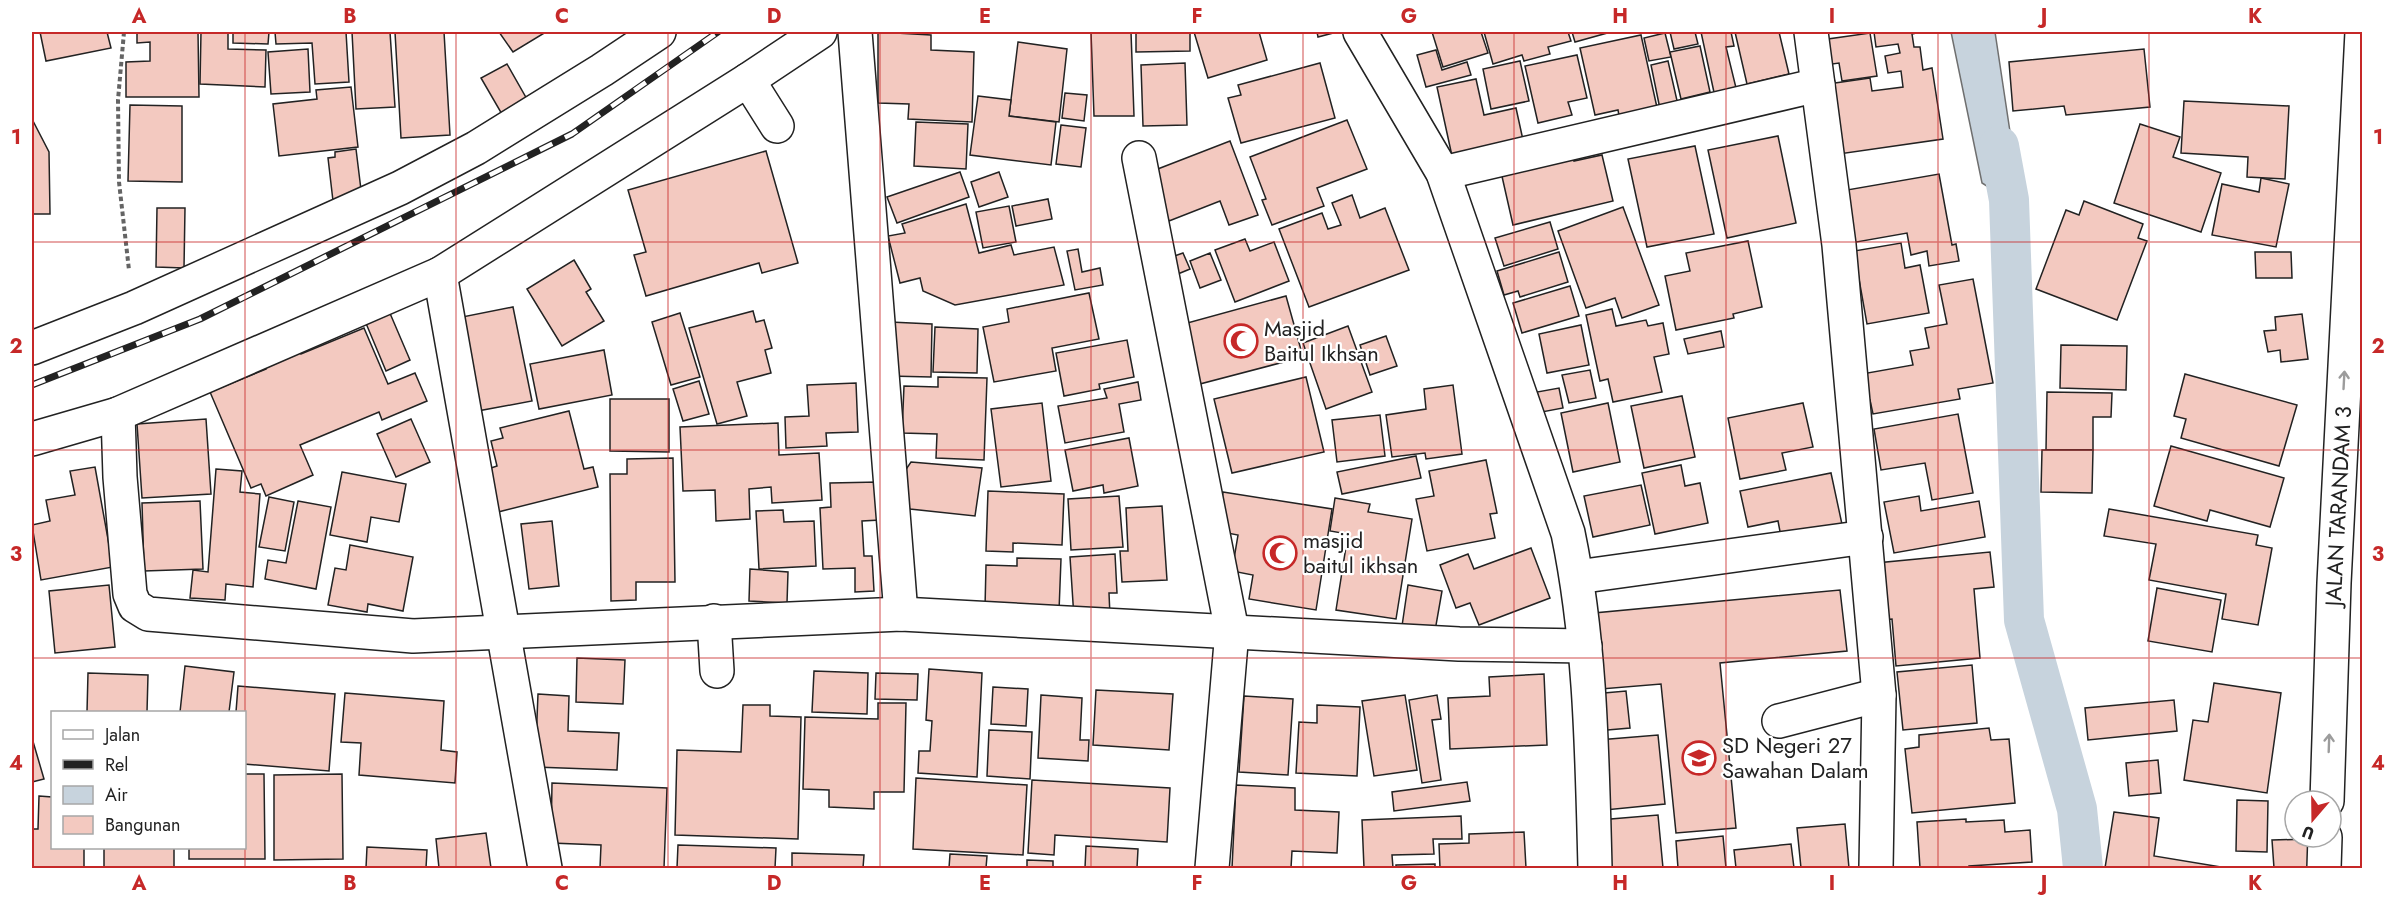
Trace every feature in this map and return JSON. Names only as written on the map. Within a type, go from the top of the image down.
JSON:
[{"type":"street","points":[[32,348],[134,308],[409,183],[476,148],[659,32]]},
{"type":"street","points":[[32,439],[118,414],[440,274],[748,80],[820,32]]},
{"type":"street","points":[[855,32],[901,614]]},
{"type":"street","points":[[1360,32],[1443,173],[1568,533],[1577,577],[1586,646],[1594,868]]},
{"type":"street","points":[[1810,32],[1839,244],[1879,695],[1876,868]]},
{"type":"street","name":"JALAN TARANDAM 3","points":[[2328,789],[2348,586],[2362,32]]},
{"type":"street","points":[[748,80],[777,126]]},
{"type":"street","points":[[1443,173],[1818,86]]},
{"type":"street","points":[[1139,158],[1232,631],[1212,868]]},
{"type":"street","points":[[440,274],[545,868]]},
{"type":"street","points":[[118,414],[120,477],[130,594],[135,606],[148,614],[413,636],[901,614],[1459,644],[1586,646]]},
{"type":"street","points":[[1577,577],[1866,537]]},
{"type":"street","points":[[714,621],[717,671]]},
{"type":"street","points":[[1779,721],[1879,695]]},
{"type":"street","points":[[2324,868],[2325,849]]},
{"type":"path","points":[[124,32],[118,100],[119,182],[134,308]]},
{"type":"water","points":[[1951,32],[1995,32],[2015,165],[2009,200],[1982,183]]},
{"type":"building","points":[[40,32],[107,32],[111,48],[46,61]]},
{"type":"building","points":[[137,32],[198,32],[199,97],[126,97],[126,62],[150,61],[150,42],[137,43]]},
{"type":"building","points":[[201,32],[228,32],[228,49],[266,50],[265,87],[200,84]]},
{"type":"building","points":[[233,32],[269,32],[268,44],[233,43]]},
{"type":"building","points":[[275,32],[346,32],[349,82],[315,84],[312,43],[276,44]]},
{"type":"building","points":[[352,32],[390,32],[395,107],[356,109]]},
{"type":"building","points":[[395,32],[444,32],[450,135],[401,138]]},
{"type":"building","points":[[499,32],[546,32],[513,52]]},
{"type":"building","points":[[878,32],[931,35],[931,50],[974,52],[972,122],[908,119],[909,104],[878,103]]},
{"type":"building","points":[[1091,32],[1131,32],[1134,116],[1094,116]]},
{"type":"building","points":[[1136,32],[1190,32],[1190,51],[1136,52]]},
{"type":"building","points":[[1194,32],[1259,32],[1267,60],[1208,78]]},
{"type":"building","points":[[1317,32],[1337,32],[1318,37]]},
{"type":"building","points":[[1432,32],[1481,32],[1488,53],[1443,67]]},
{"type":"building","points":[[1484,32],[1568,32],[1571,41],[1548,47],[1550,54],[1524,61],[1522,55],[1493,64]]},
{"type":"building","points":[[1572,32],[1611,32],[1575,42]]},
{"type":"building","points":[[1670,32],[1695,32],[1698,44],[1674,49]]},
{"type":"building","points":[[1701,32],[1731,32],[1734,46],[1726,47],[1737,92],[1715,97]]},
{"type":"building","points":[[1735,32],[1779,32],[1789,74],[1747,84]]},
{"type":"building","points":[[1874,32],[1921,32],[1912,34],[1914,47],[1920,47],[1923,70],[1932,68],[1943,139],[1832,155],[1821,85],[1870,78],[1872,91],[1903,87],[1901,71],[1888,73],[1885,56],[1900,53],[1898,44],[1876,47]]},
{"type":"building","points":[[1665,33],[1671,57],[1649,61],[1644,38]]},
{"type":"building","points":[[1870,33],[1877,76],[1842,81],[1839,63],[1825,65],[1821,40]]},
{"type":"building","points":[[1641,35],[1658,112],[1620,121],[1618,110],[1595,115],[1580,48]]},
{"type":"building","points":[[1018,42],[1067,49],[1059,122],[1009,116]]},
{"type":"building","points":[[1700,46],[1710,92],[1681,99],[1670,52]]},
{"type":"building","points":[[308,49],[310,92],[271,94],[268,52]]},
{"type":"building","points":[[2144,49],[2150,107],[2066,115],[2064,106],[2013,111],[2009,62]]},
{"type":"building","points":[[1436,50],[1442,70],[1467,62],[1471,75],[1426,87],[1417,55]]},
{"type":"building","points":[[1577,55],[1587,98],[1568,102],[1572,115],[1538,123],[1525,66]]},
{"type":"building","points":[[1520,61],[1529,101],[1491,109],[1483,69]]},
{"type":"building","points":[[1668,61],[1678,105],[1660,109],[1651,65]]},
{"type":"building","points":[[1185,63],[1187,125],[1143,126],[1141,65]]},
{"type":"building","points":[[1320,63],[1335,118],[1241,143],[1228,98],[1241,95],[1238,85]]},
{"type":"building","points":[[507,64],[528,101],[503,116],[481,78]]},
{"type":"building","points":[[1476,79],[1484,115],[1516,108],[1523,140],[1452,156],[1437,87]]},
{"type":"building","points":[[351,87],[358,147],[279,156],[273,104],[317,99],[316,90]]},
{"type":"building","points":[[1065,93],[1087,95],[1084,121],[1062,118]]},
{"type":"building","points":[[978,96],[1011,100],[1009,116],[1056,122],[1051,165],[970,155]]},
{"type":"building","points":[[2184,101],[2289,106],[2285,179],[2247,177],[2248,157],[2181,153]]},
{"type":"building","points":[[130,105],[182,106],[182,182],[128,181]]},
{"type":"building","points":[[32,119],[49,152],[50,214],[32,214]]},
{"type":"building","points":[[1347,120],[1367,169],[1317,188],[1324,206],[1272,225],[1262,200],[1266,199],[1250,157]]},
{"type":"building","points":[[916,122],[968,124],[966,169],[914,166]]},
{"type":"building","points":[[2140,124],[2180,137],[2173,157],[2221,173],[2201,232],[2114,203]]},
{"type":"building","points":[[1061,125],[1086,128],[1081,167],[1056,164]]},
{"type":"building","points":[[1778,136],[1796,223],[1727,238],[1708,150]]},
{"type":"building","points":[[1230,141],[1258,215],[1229,225],[1220,201],[1169,221],[1150,172]]},
{"type":"building","points":[[1695,146],[1714,234],[1647,247],[1628,159]]},
{"type":"building","points":[[356,149],[362,198],[333,201],[328,158],[335,157],[335,152]]},
{"type":"building","points":[[766,151],[798,263],[762,273],[759,263],[646,296],[634,255],[646,252],[628,190]]},
{"type":"building","points":[[1602,155],[1613,201],[1513,225],[1501,172],[1573,157],[1574,161]]},
{"type":"building","points":[[960,172],[969,197],[897,223],[887,197]]},
{"type":"building","points":[[999,172],[1008,197],[979,207],[971,182]]},
{"type":"building","points":[[1939,174],[1952,245],[1956,244],[1959,261],[1929,266],[1927,251],[1911,255],[1907,233],[1851,243],[1841,191]]},
{"type":"building","points":[[2261,178],[2289,184],[2276,247],[2212,235],[2222,184],[2259,192]]},
{"type":"building","points":[[1352,195],[1360,218],[1385,208],[1409,270],[1309,307],[1279,229],[1322,213],[1328,229],[1341,225],[1332,203]]},
{"type":"building","points":[[1048,199],[1052,219],[1016,226],[1012,206]]},
{"type":"building","points":[[2084,201],[2143,224],[2138,238],[2147,241],[2117,320],[2036,289],[2066,210],[2079,215]]},
{"type":"building","points":[[966,204],[979,253],[1011,245],[1014,255],[1054,247],[1064,285],[955,305],[923,291],[920,278],[900,283],[888,236],[905,233],[902,224]]},
{"type":"building","points":[[1009,206],[1016,242],[983,248],[976,212]]},
{"type":"building","points":[[1623,207],[1659,305],[1622,318],[1615,298],[1586,308],[1558,231]]},
{"type":"building","points":[[157,208],[185,208],[184,268],[156,267]]},
{"type":"building","points":[[1550,222],[1558,249],[1504,266],[1495,238]]},
{"type":"building","points":[[1245,239],[1250,251],[1274,242],[1289,281],[1235,302],[1215,250]]},
{"type":"building","points":[[1748,241],[1762,307],[1733,314],[1734,318],[1676,330],[1665,276],[1690,271],[1686,253]]},
{"type":"building","points":[[1901,243],[1905,268],[1920,265],[1929,313],[1867,324],[1854,251]]},
{"type":"building","points":[[1078,249],[1082,272],[1100,268],[1103,285],[1075,290],[1067,251]]},
{"type":"building","points":[[1559,252],[1568,282],[1520,297],[1518,291],[1504,295],[1497,271]]},
{"type":"building","points":[[2255,252],[2291,252],[2292,278],[2256,278]]},
{"type":"building","points":[[1183,253],[1190,269],[1173,276],[1166,259]]},
{"type":"building","points":[[1210,253],[1221,280],[1200,288],[1190,261]]},
{"type":"building","points":[[574,260],[591,289],[586,292],[604,321],[562,346],[527,289]]},
{"type":"building","points":[[1973,279],[1993,383],[1958,389],[1960,399],[1873,414],[1870,400],[1861,403],[1856,375],[1913,365],[1910,351],[1929,348],[1925,328],[1947,324],[1939,285]]},
{"type":"building","points":[[1570,286],[1579,316],[1522,333],[1513,303]]},
{"type":"building","points":[[1089,293],[1099,339],[1052,348],[1056,371],[994,382],[983,327],[1009,322],[1007,309]]},
{"type":"building","name":"Masjid Baitul Ikhsan","points":[[1286,296],[1303,357],[1196,385],[1180,325]]},
{"type":"building","points":[[513,307],[532,401],[472,412],[462,317]]},
{"type":"building","points":[[1612,309],[1616,326],[1646,320],[1648,326],[1663,323],[1669,354],[1654,357],[1662,392],[1613,402],[1608,379],[1600,381],[1586,315]]},
{"type":"building","points":[[389,311],[410,360],[386,371],[365,321]]},
{"type":"building","points":[[753,311],[756,322],[764,320],[772,348],[765,350],[771,373],[737,382],[747,416],[717,424],[689,328]]},
{"type":"building","points":[[680,313],[700,377],[671,385],[652,322]]},
{"type":"building","points":[[2302,314],[2308,359],[2281,362],[2280,350],[2268,352],[2264,331],[2276,330],[2275,317]]},
{"type":"building","points":[[890,322],[932,324],[931,377],[889,376]]},
{"type":"building","points":[[1581,325],[1589,365],[1547,373],[1539,334]]},
{"type":"building","points":[[1348,326],[1372,392],[1326,409],[1303,343]]},
{"type":"building","points":[[935,327],[978,329],[977,373],[933,372]]},
{"type":"building","points":[[364,328],[388,384],[415,373],[427,401],[382,420],[379,412],[300,445],[313,475],[266,496],[261,484],[251,488],[210,392],[266,369],[263,359],[298,344],[301,354]]},
{"type":"building","points":[[1721,331],[1724,347],[1688,354],[1684,339]]},
{"type":"building","points":[[1386,336],[1397,366],[1370,375],[1360,345]]},
{"type":"building","points":[[1127,340],[1134,377],[1099,384],[1100,389],[1064,396],[1056,353]]},
{"type":"building","points":[[2061,345],[2127,346],[2126,390],[2060,388]]},
{"type":"building","points":[[604,350],[612,395],[539,409],[530,364]]},
{"type":"building","points":[[1590,370],[1596,398],[1569,403],[1562,375]]},
{"type":"building","points":[[2185,374],[2297,405],[2279,466],[2181,438],[2186,419],[2174,416]]},
{"type":"building","points":[[938,377],[987,378],[984,460],[936,458],[937,434],[902,433],[904,386],[938,387]]},
{"type":"building","points":[[1306,377],[1324,452],[1232,473],[1214,399]]},
{"type":"building","points":[[699,381],[709,414],[683,421],[673,389]]},
{"type":"building","points":[[1138,382],[1141,400],[1119,404],[1124,432],[1065,443],[1058,406],[1107,398],[1104,389]]},
{"type":"building","points":[[856,383],[858,432],[826,433],[827,446],[786,448],[785,417],[809,416],[807,385]]},
{"type":"building","points":[[1453,385],[1462,454],[1426,459],[1425,453],[1392,457],[1386,415],[1426,409],[1424,389]]},
{"type":"building","points":[[1559,388],[1563,408],[1542,412],[1537,392]]},
{"type":"building","points":[[2047,392],[2112,393],[2111,417],[2093,417],[2093,450],[2046,450]]},
{"type":"building","points":[[1682,396],[1695,457],[1644,468],[1631,406]]},
{"type":"building","points":[[610,399],[669,399],[669,452],[610,451]]},
{"type":"building","points":[[1042,403],[1051,481],[1001,487],[991,409]]},
{"type":"building","points":[[1608,403],[1620,462],[1573,472],[1561,413]]},
{"type":"building","points":[[1803,403],[1813,447],[1782,453],[1786,470],[1740,479],[1728,418]]},
{"type":"building","points":[[569,411],[584,469],[593,467],[598,487],[498,512],[488,469],[497,466],[491,441],[503,438],[500,428]]},
{"type":"building","points":[[1958,414],[1973,493],[1932,500],[1925,463],[1881,470],[1874,429]]},
{"type":"building","points":[[1380,415],[1385,456],[1337,462],[1332,420]]},
{"type":"building","points":[[206,419],[211,494],[142,498],[137,424]]},
{"type":"building","points":[[411,419],[430,462],[396,477],[377,434]]},
{"type":"building","points":[[778,423],[779,455],[819,453],[822,500],[772,503],[771,487],[749,489],[750,519],[716,521],[715,490],[683,491],[680,427]]},
{"type":"building","points":[[1129,438],[1138,486],[1104,493],[1103,485],[1073,491],[1065,450]]},
{"type":"building","points":[[2171,446],[2284,478],[2270,527],[2210,510],[2207,521],[2154,506]]},
{"type":"building","points":[[2042,450],[2093,450],[2092,493],[2041,492]]},
{"type":"building","points":[[1416,456],[1421,478],[1342,494],[1337,472]]},
{"type":"building","points":[[673,458],[675,582],[636,582],[636,600],[611,601],[610,474],[627,474],[627,459]]},
{"type":"building","points":[[1486,460],[1497,513],[1490,514],[1495,538],[1427,551],[1416,499],[1434,496],[1429,471]]},
{"type":"building","points":[[911,462],[982,468],[975,516],[910,509],[899,492],[900,478]]},
{"type":"building","points":[[1681,465],[1685,486],[1700,483],[1708,523],[1655,534],[1642,473]]},
{"type":"building","points":[[95,467],[113,567],[41,580],[32,525],[50,521],[46,500],[75,495],[70,471]]},
{"type":"building","points":[[216,469],[242,471],[240,492],[260,494],[253,587],[226,584],[225,600],[190,598],[193,570],[208,572]]},
{"type":"building","points":[[342,472],[406,484],[399,522],[371,517],[367,542],[330,535]]},
{"type":"building","points":[[1831,473],[1843,529],[1782,542],[1778,521],[1748,527],[1740,491]]},
{"type":"building","points":[[879,482],[880,520],[862,521],[864,556],[872,556],[874,591],[855,592],[855,568],[823,569],[820,508],[831,507],[830,483]]},
{"type":"building","points":[[1641,485],[1650,525],[1593,537],[1584,496]]},
{"type":"building","points":[[988,491],[1064,494],[1062,545],[1013,543],[1013,552],[986,551]]},
{"type":"building","name":"masjid baitul ikhsan","points":[[1223,492],[1332,509],[1316,610],[1249,599],[1253,575],[1232,571],[1238,535],[1217,531]]},
{"type":"building","points":[[1119,496],[1123,547],[1071,550],[1068,499]]},
{"type":"building","points":[[1919,496],[1921,511],[1979,501],[1985,537],[1894,553],[1884,502]]},
{"type":"building","points":[[269,497],[294,502],[285,551],[259,547]]},
{"type":"building","points":[[1335,498],[1370,504],[1368,512],[1412,519],[1396,619],[1336,610],[1348,534],[1330,531]]},
{"type":"building","points":[[200,501],[203,569],[144,571],[142,503]]},
{"type":"building","points":[[298,501],[331,507],[316,589],[265,579],[268,560],[286,563]]},
{"type":"building","points":[[1162,506],[1167,580],[1122,582],[1120,551],[1128,551],[1126,508]]},
{"type":"building","points":[[2109,509],[2258,535],[2256,545],[2272,548],[2258,625],[2222,619],[2226,594],[2149,580],[2156,544],[2104,536]]},
{"type":"building","points":[[783,510],[784,522],[814,521],[816,566],[759,569],[756,511]]},
{"type":"building","points":[[552,521],[559,586],[529,589],[521,524]]},
{"type":"building","points":[[350,545],[413,557],[403,611],[368,604],[367,612],[328,605],[335,568],[346,570]]},
{"type":"building","points":[[1531,548],[1550,598],[1479,625],[1470,603],[1456,608],[1440,565],[1468,554],[1474,569]]},
{"type":"building","points":[[1990,552],[1994,587],[1974,589],[1980,658],[1896,666],[1892,619],[1882,620],[1876,563]]},
{"type":"building","points":[[1115,554],[1117,593],[1109,593],[1110,616],[1074,618],[1070,557]]},
{"type":"building","points":[[1017,558],[1061,559],[1059,611],[985,608],[986,565],[1017,566]]},
{"type":"building","points":[[750,569],[788,572],[787,603],[749,601]]},
{"type":"building","points":[[109,585],[115,647],[55,653],[49,591]]},
{"type":"building","points":[[1408,585],[1442,591],[1435,631],[1402,626]]},
{"type":"building","points":[[2157,588],[2221,600],[2212,652],[2148,641]]},
{"type":"building","name":"SD Negeri 27 Sawahan Dalam","points":[[1840,590],[1847,651],[1720,663],[1736,828],[1676,833],[1661,684],[1601,689],[1594,613]]},
{"type":"building","points":[[577,658],[625,660],[623,704],[576,702]]},
{"type":"building","points":[[1972,665],[1977,723],[1903,730],[1897,672]]},
{"type":"building","points":[[185,666],[234,672],[229,711],[180,711]]},
{"type":"building","points":[[929,669],[982,673],[977,777],[918,773],[919,751],[930,751],[932,721],[926,720]]},
{"type":"building","points":[[814,671],[868,673],[867,714],[812,712]]},
{"type":"building","points":[[88,673],[148,675],[147,711],[87,711]]},
{"type":"building","points":[[876,673],[918,674],[917,700],[875,699]]},
{"type":"building","points":[[1544,674],[1547,745],[1450,749],[1448,698],[1490,696],[1489,677]]},
{"type":"building","points":[[2214,683],[2281,693],[2267,793],[2184,780],[2193,720],[2208,722]]},
{"type":"building","points":[[238,686],[335,694],[329,771],[246,764],[246,711],[236,711]]},
{"type":"building","points":[[993,687],[1028,689],[1026,726],[991,724]]},
{"type":"building","points":[[1096,690],[1173,694],[1169,750],[1093,745]]},
{"type":"building","points":[[1626,691],[1630,728],[1596,731],[1593,694]]},
{"type":"building","points":[[345,693],[444,701],[441,750],[457,752],[455,783],[359,775],[361,743],[341,742]]},
{"type":"building","points":[[538,694],[569,696],[568,731],[619,733],[617,770],[535,767]]},
{"type":"building","points":[[1041,695],[1082,698],[1080,740],[1089,740],[1088,761],[1038,758]]},
{"type":"building","points":[[1405,695],[1417,770],[1374,776],[1362,701]]},
{"type":"building","points":[[1437,695],[1441,719],[1432,720],[1441,780],[1422,783],[1409,700]]},
{"type":"building","points":[[1244,696],[1293,699],[1288,775],[1239,772]]},
{"type":"building","points":[[2174,700],[2177,731],[2088,740],[2085,708]]},
{"type":"building","points":[[878,703],[906,703],[904,792],[874,792],[874,809],[829,807],[829,790],[803,789],[805,717],[878,719]]},
{"type":"building","points":[[743,705],[770,705],[770,716],[801,717],[798,839],[675,835],[677,750],[741,752]]},
{"type":"building","points":[[1317,705],[1360,707],[1357,776],[1296,773],[1299,722],[1317,723]]},
{"type":"building","points":[[1989,728],[1991,740],[2009,739],[2015,803],[1912,813],[1905,749],[1919,747],[1919,735]]},
{"type":"building","points":[[989,730],[1032,732],[1030,779],[987,776]]},
{"type":"building","points":[[1658,735],[1665,804],[1605,810],[1598,740]]},
{"type":"building","points":[[32,738],[44,779],[32,782]]},
{"type":"building","points":[[2158,760],[2161,793],[2129,796],[2126,763]]},
{"type":"building","points":[[246,774],[264,774],[265,859],[189,859],[189,849],[246,849]]},
{"type":"building","points":[[342,774],[343,859],[274,860],[274,775]]},
{"type":"building","points":[[916,778],[1027,785],[1023,855],[913,849]]},
{"type":"building","points":[[1032,780],[1170,788],[1167,842],[1055,835],[1054,855],[1028,853]]},
{"type":"building","points":[[1467,782],[1470,801],[1394,811],[1392,792]]},
{"type":"building","points":[[552,783],[667,788],[664,868],[600,868],[601,845],[551,843]]},
{"type":"building","points":[[1236,785],[1295,788],[1295,810],[1339,812],[1337,853],[1292,851],[1291,868],[1232,868]]},
{"type":"building","points":[[39,796],[51,797],[51,849],[84,849],[84,868],[32,868],[32,829],[38,829]]},
{"type":"building","points":[[2237,800],[2268,801],[2267,852],[2236,851]]},
{"type":"building","points":[[2114,812],[2159,818],[2154,856],[2227,868],[2105,868]]},
{"type":"building","points":[[1658,815],[1663,868],[1604,868],[1599,820]]},
{"type":"building","points":[[1461,816],[1462,839],[1433,839],[1434,854],[1392,855],[1393,868],[1364,868],[1362,820]]},
{"type":"building","points":[[1966,819],[1966,822],[2004,820],[2005,832],[2030,830],[2032,862],[1969,866],[1969,868],[1920,868],[1917,822]]},
{"type":"building","points":[[1845,824],[1849,868],[1801,868],[1797,828]]},
{"type":"building","points":[[1524,832],[1526,868],[1440,868],[1439,844],[1469,843],[1469,834]]},
{"type":"building","points":[[486,833],[491,868],[439,868],[436,839]]},
{"type":"building","points":[[1723,836],[1726,868],[1678,868],[1676,841]]},
{"type":"building","points":[[2272,840],[2283,840],[2283,849],[2310,849],[2310,868],[2274,868]]},
{"type":"building","points":[[1791,844],[1794,868],[1736,868],[1734,850]]},
{"type":"building","points":[[678,845],[776,848],[775,868],[677,868]]},
{"type":"building","points":[[1086,846],[1138,849],[1137,868],[1085,868]]},
{"type":"building","points":[[367,847],[427,850],[426,868],[366,868]]},
{"type":"building","points":[[104,849],[174,849],[174,868],[104,868]]},
{"type":"building","points":[[792,853],[864,855],[863,868],[792,868]]},
{"type":"building","points":[[950,854],[987,856],[986,868],[949,868]]},
{"type":"building","points":[[1027,860],[1053,861],[1053,868],[1027,868]]},
{"type":"building","points":[[1435,864],[1435,868],[1396,868],[1396,865]]},
{"type":"waterway","points":[[1999,146],[2009,200],[2024,620],[2077,809],[2083,868]]},
{"type":"railway","points":[[32,385],[200,319],[572,134],[718,32]]},
{"type":"place","name":"Masjid Baitul Ikhsan","points":[[1241,341]]},
{"type":"place","name":"masjid baitul ikhsan","points":[[1280,553]]},
{"type":"place","name":"SD Negeri 27 Sawahan Dalam","points":[[1699,758]]}]
